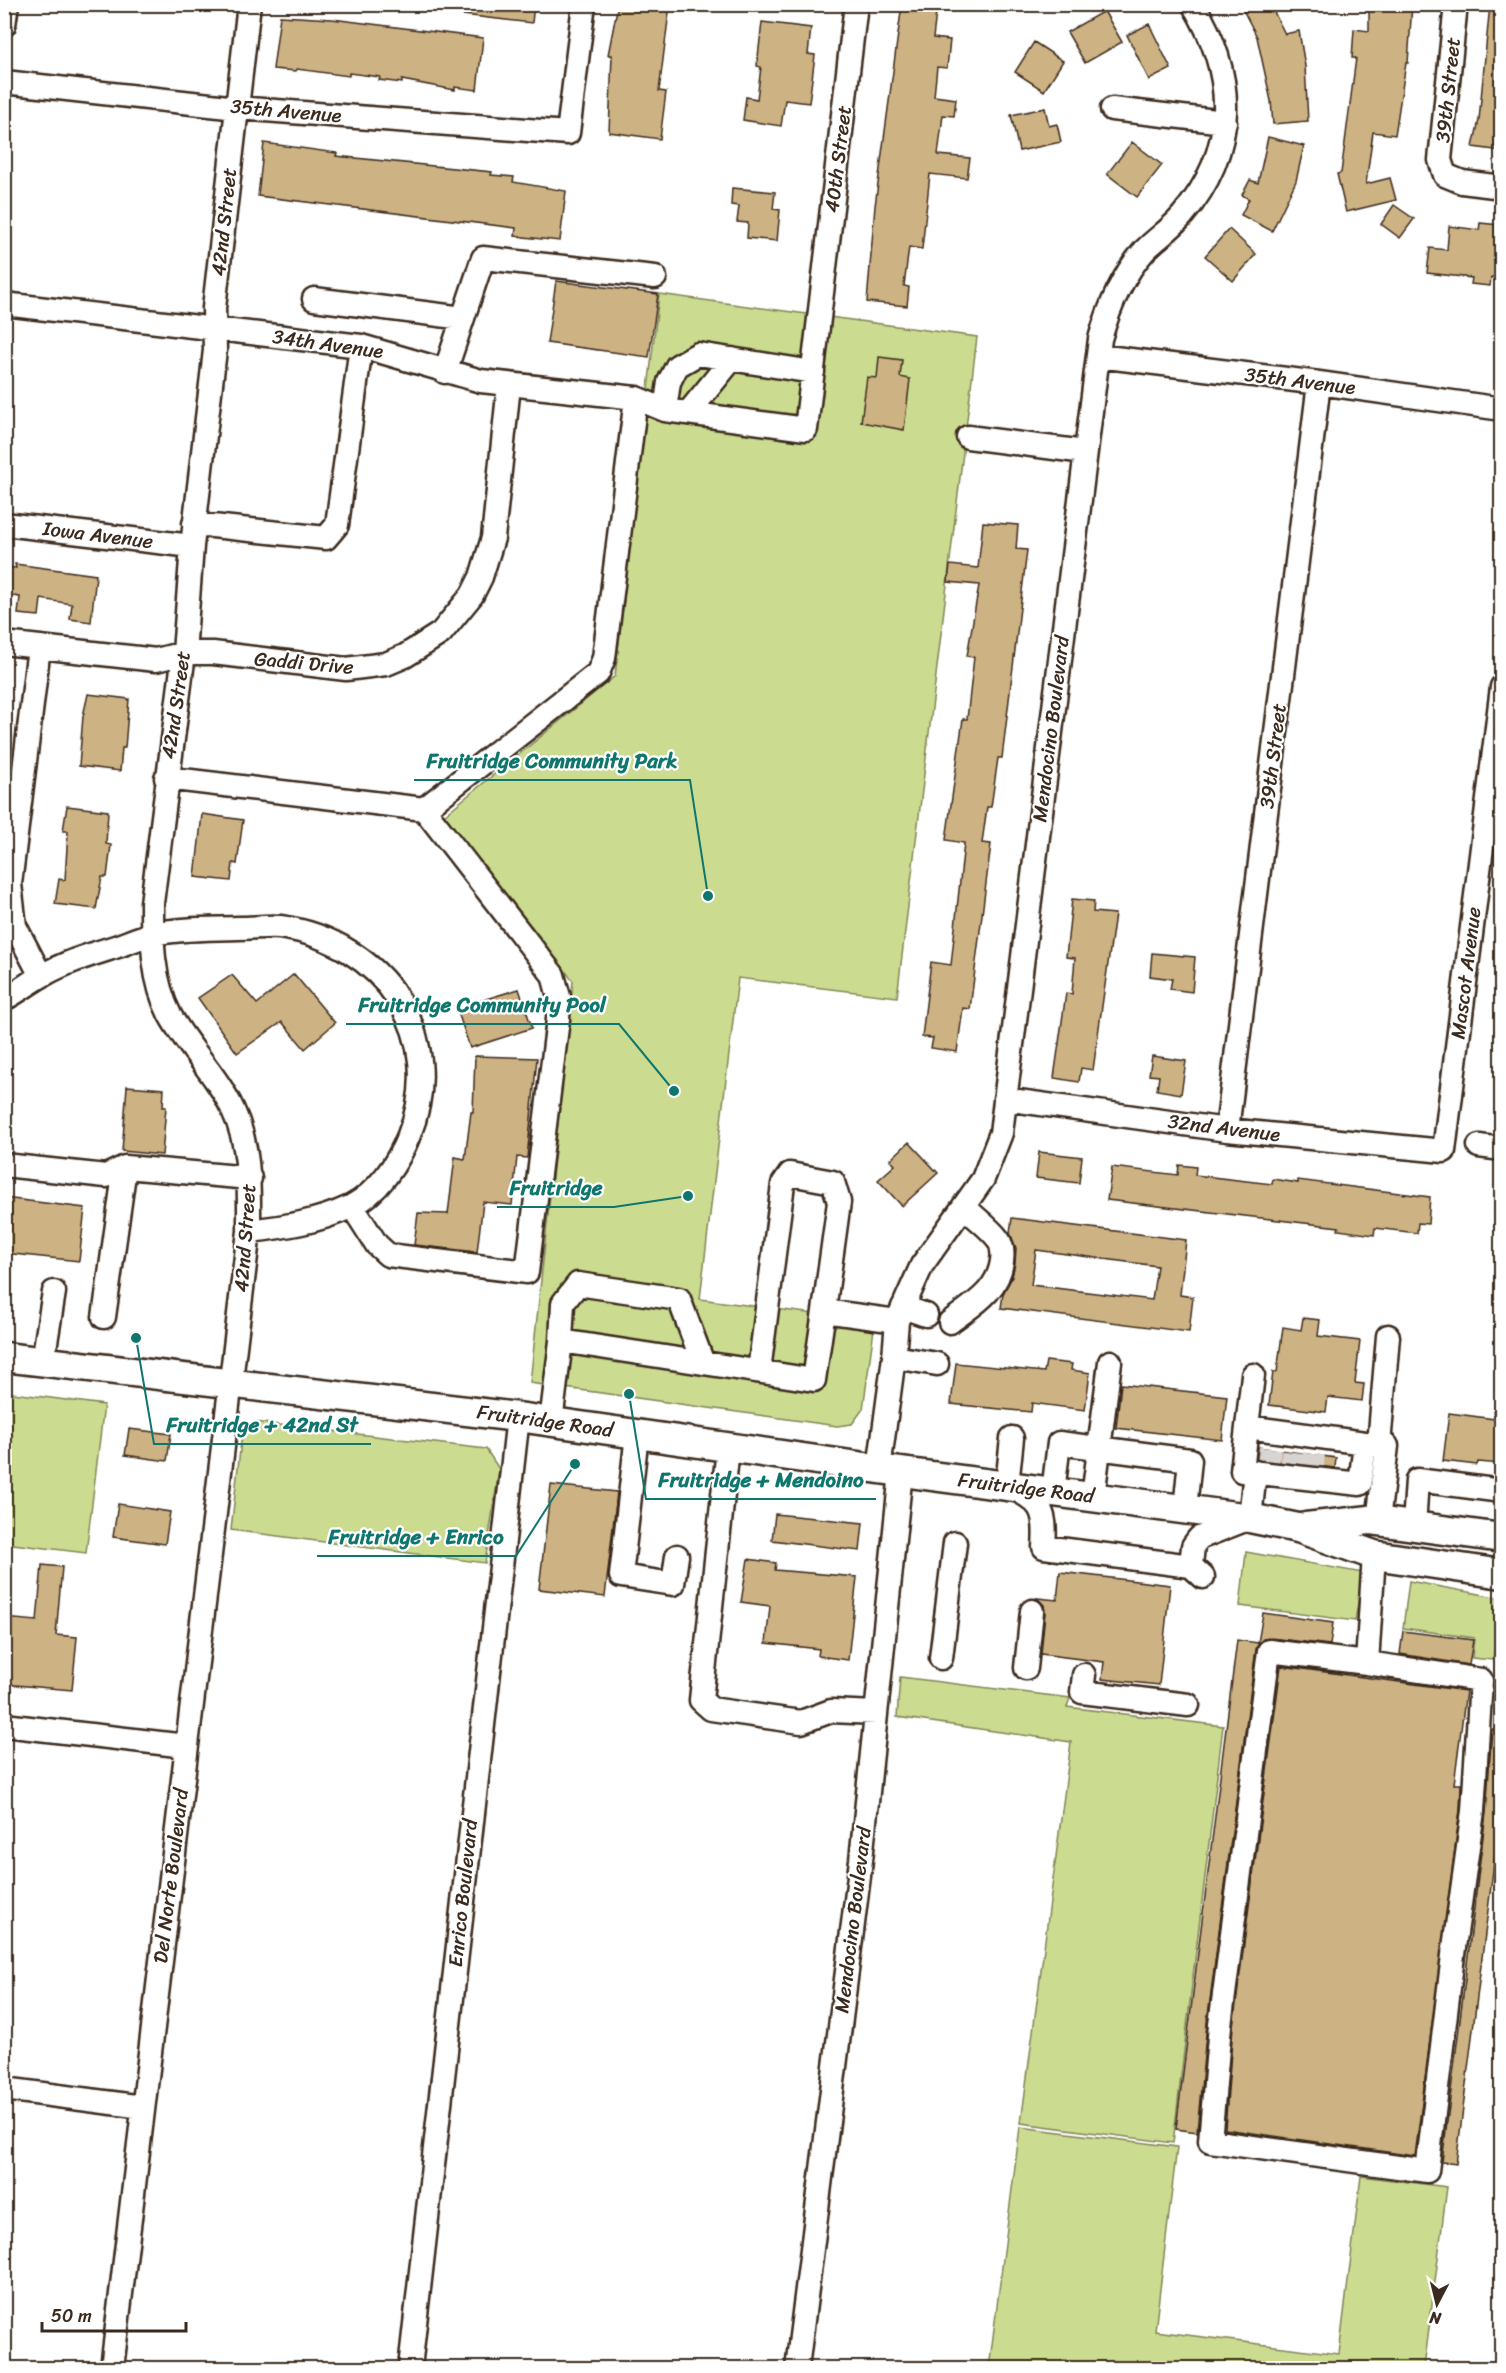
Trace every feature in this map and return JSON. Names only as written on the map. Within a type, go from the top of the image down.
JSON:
[{"type":"main road","name":"Fruitridge Road","points":[[4,1357],[518,1417],[728,1448],[1250,1518],[1298,1528],[1374,1555],[1502,1574]]},
{"type":"main road","name":"Fruitridge Road","points":[[1298,1528],[1378,1521],[1502,1538]]},
{"type":"street","points":[[4,25],[7,4]]},
{"type":"street","name":"42nd Street","points":[[230,1384],[249,1231],[250,1178],[247,1156],[233,1111],[170,1014],[156,973],[152,903],[166,778],[184,653],[193,535],[215,350],[214,308],[249,4]]},
{"type":"street","name":"35th Avenue","points":[[4,82],[237,108],[568,133],[584,4]]},
{"type":"street","name":"40th Street","points":[[813,372],[856,4]]},
{"type":"street","name":"Mendocino Boulevard","points":[[797,2368],[861,1860],[876,1713],[894,1357],[900,1314],[922,1265],[965,1207],[991,1162],[1001,1133],[1085,452],[1098,356],[1106,317],[1125,276],[1145,251],[1181,218],[1198,195],[1218,156],[1225,122],[1225,87],[1221,64],[1205,23],[1193,4]]},
{"type":"street","name":"39th Street","points":[[1456,4],[1440,160],[1445,175],[1462,182],[1502,187]]},
{"type":"street","points":[[1112,109],[1225,122]]},
{"type":"street","points":[[445,372],[483,258],[655,277]]},
{"type":"street","points":[[314,299],[463,318]]},
{"type":"street","name":"34th Avenue","points":[[4,304],[361,346],[401,356],[445,372],[509,385],[806,429],[813,372]]},
{"type":"street","name":"Iowa Avenue","points":[[4,524],[193,535],[326,537],[337,525],[361,346]]},
{"type":"street","points":[[424,809],[597,673],[604,658],[659,406],[676,366],[698,354],[813,372]]},
{"type":"street","name":"35th Avenue","points":[[1098,356],[1319,383],[1502,410]]},
{"type":"street","points":[[659,406],[732,359]]},
{"type":"street","name":"39th Street","points":[[1227,1130],[1319,383]]},
{"type":"street","name":"Gaddi Drive","points":[[4,643],[156,660],[184,653],[213,653],[326,669],[366,668],[405,656],[441,633],[472,595],[488,558],[509,385]]},
{"type":"street","points":[[968,437],[1085,452]]},
{"type":"street","points":[[39,647],[10,884],[15,926],[40,976]]},
{"type":"street","name":"Mascot Avenue","points":[[1444,1151],[1502,687]]},
{"type":"street","points":[[166,778],[424,809],[533,946],[553,975],[559,998],[527,1272],[388,1255],[377,1245],[352,1206]]},
{"type":"street","points":[[4,999],[40,976],[83,957],[152,934],[184,929],[280,927],[326,940],[366,962],[397,995],[408,1015],[420,1052],[421,1096],[415,1119],[398,1162],[352,1206],[317,1220],[249,1231]]},
{"type":"street","name":"32nd Avenue","points":[[1005,1099],[1227,1130],[1444,1151]]},
{"type":"street","points":[[1479,1146],[1502,1149]]},
{"type":"street","points":[[4,1165],[106,1176],[125,1167],[250,1178]]},
{"type":"street","points":[[104,1317],[125,1167]]},
{"type":"street","points":[[561,1341],[814,1380],[839,1202],[833,1182],[790,1174],[783,1184],[759,1371]]},
{"type":"street","points":[[950,1322],[986,1295],[996,1283],[1003,1253],[999,1240],[965,1207]]},
{"type":"street","points":[[551,1422],[564,1303],[578,1284],[679,1299],[703,1363]]},
{"type":"street","points":[[44,1361],[54,1292]]},
{"type":"street","points":[[824,1311],[926,1315]]},
{"type":"street","points":[[1266,1458],[1303,1459],[1360,1484],[1372,1444],[1388,1336]]},
{"type":"street","points":[[894,1357],[937,1364]]},
{"type":"street","points":[[1093,1497],[1101,1448],[1110,1362]]},
{"type":"street","points":[[1253,1375],[1242,1471],[1266,1458],[1303,1459],[1372,1444],[1387,1446],[1378,1521]]},
{"type":"street","name":"Del Norte Boulevard","points":[[112,2368],[230,1384]]},
{"type":"street","name":"Enrico Boulevard","points":[[410,2368],[518,1417]]},
{"type":"street","points":[[1012,1438],[1007,1485],[1032,1497],[1041,1508],[1046,1526],[1044,1547],[1197,1571],[1193,1546],[1199,1538],[1250,1518],[1266,1458],[1247,1427]]},
{"type":"street","points":[[638,1434],[621,1576],[673,1584],[676,1556]]},
{"type":"street","points":[[1053,1492],[1059,1443],[1101,1448],[1190,1460],[1185,1509]]},
{"type":"street","points":[[728,1448],[701,1700],[705,1707],[711,1709],[801,1722],[831,1711],[876,1713]]},
{"type":"street","points":[[1414,1526],[1417,1480],[1502,1491]]},
{"type":"street","points":[[941,1658],[955,1543]]},
{"type":"street","points":[[1367,1663],[1374,1555]]},
{"type":"street","points":[[1026,1668],[1032,1611]]},
{"type":"street","points":[[1269,1651],[1367,1663],[1481,1680],[1473,1811],[1452,1954],[1427,2171],[1210,2141],[1220,2025],[1269,1651]]},
{"type":"street","points":[[1084,1675],[1082,1692],[1188,1705]]},
{"type":"street","points":[[4,1725],[186,1746]]},
{"type":"street","points":[[4,2089],[143,2107]]},
{"type":"green space","points":[[659,294],[977,337],[897,997],[738,978],[700,1299],[875,1322],[863,1409],[852,1424],[837,1426],[530,1383],[573,981],[444,815],[615,676]]},
{"type":"green space","points":[[5,1392],[104,1405],[86,1553],[5,1543]]},
{"type":"green space","points":[[254,1422],[486,1449],[499,1469],[485,1563],[231,1530],[242,1432]]},
{"type":"green space","points":[[1246,1552],[1363,1573],[1355,1621],[1240,1606]]},
{"type":"green space","points":[[1409,1581],[1501,1598],[1493,1660],[1472,1658],[1474,1638],[1403,1628]]},
{"type":"green space","points":[[900,1677],[1070,1698],[1067,1707],[1223,1726],[1173,2143],[1021,2123],[1071,1742],[897,1717]]},
{"type":"green space","points":[[1020,2127],[1177,2147],[1155,2331],[1339,2354],[1361,2176],[1447,2187],[1424,2368],[989,2368]]},
{"type":"building","points":[[463,4],[534,4],[532,23],[463,15]]},
{"type":"building","points":[[618,4],[670,4],[659,91],[666,92],[660,139],[609,132],[612,55],[608,55]]},
{"type":"building","points":[[902,4],[937,4],[933,38],[950,40],[947,68],[937,67],[934,96],[956,99],[954,116],[943,115],[938,155],[970,158],[967,178],[930,174],[922,249],[909,247],[904,286],[909,287],[907,306],[867,302],[875,206]]},
{"type":"building","points":[[1240,4],[1270,4],[1285,34],[1299,31],[1305,66],[1308,121],[1273,124],[1271,101],[1257,37]]},
{"type":"building","points":[[1369,4],[1412,4],[1408,63],[1406,63],[1395,135],[1373,132],[1366,184],[1390,178],[1396,200],[1346,212],[1337,174],[1341,173],[1356,58],[1352,58],[1354,29],[1369,31]]},
{"type":"building","points":[[1490,4],[1502,4],[1502,151],[1473,147],[1479,120]]},
{"type":"building","points":[[1104,11],[1122,42],[1085,63],[1067,32]]},
{"type":"building","points":[[280,16],[332,19],[483,38],[477,90],[455,87],[455,90],[402,80],[402,83],[379,80],[380,77],[349,73],[349,76],[297,69],[296,71],[273,69]]},
{"type":"building","points":[[762,22],[811,28],[808,54],[815,55],[809,103],[785,100],[781,126],[743,120],[746,97],[757,99],[761,67],[757,66]]},
{"type":"building","points":[[1149,24],[1171,69],[1149,80],[1127,35]]},
{"type":"building","points":[[1034,42],[1063,61],[1044,91],[1015,72]]},
{"type":"building","points":[[1045,108],[1049,126],[1057,124],[1061,142],[1019,151],[1011,115]]},
{"type":"building","points":[[1268,137],[1304,146],[1296,181],[1272,231],[1241,215],[1249,199],[1242,195],[1250,180],[1258,183]]},
{"type":"building","points":[[1132,142],[1162,165],[1137,197],[1107,174]]},
{"type":"building","points":[[264,143],[337,153],[336,156],[492,172],[491,175],[514,177],[513,182],[566,191],[560,241],[515,236],[516,228],[258,196]]},
{"type":"building","points":[[732,188],[775,192],[773,209],[780,210],[777,241],[747,238],[748,223],[737,222],[739,206],[731,205]]},
{"type":"building","points":[[1394,205],[1414,219],[1400,238],[1381,224]]},
{"type":"building","points":[[1480,223],[1500,225],[1497,247],[1502,248],[1502,278],[1491,277],[1490,286],[1471,284],[1472,278],[1427,273],[1430,248],[1447,250],[1449,226],[1479,230]]},
{"type":"building","points":[[1229,229],[1256,254],[1233,281],[1205,256]]},
{"type":"building","points":[[556,281],[658,294],[649,357],[547,343]]},
{"type":"building","points":[[879,357],[902,360],[900,377],[910,379],[904,430],[861,422],[867,377],[877,378]]},
{"type":"building","points":[[983,522],[1018,525],[1016,549],[1027,550],[1002,758],[998,758],[991,807],[987,807],[982,843],[991,844],[970,1009],[963,1008],[957,1052],[931,1048],[933,1038],[922,1037],[931,962],[951,965],[964,843],[946,840],[963,719],[967,719],[974,657],[967,656],[979,585],[948,582],[950,565],[978,568]]},
{"type":"building","points":[[15,564],[96,575],[91,622],[70,619],[72,604],[41,599],[39,616],[18,614],[20,597],[4,595],[4,567],[16,568]]},
{"type":"building","points":[[88,694],[129,699],[125,748],[122,748],[120,771],[79,766],[83,716]]},
{"type":"building","points":[[67,806],[108,811],[106,844],[111,845],[107,877],[102,877],[96,909],[55,904],[59,879],[65,880],[68,831],[63,831]]},
{"type":"building","points":[[202,814],[243,820],[237,864],[233,863],[231,881],[195,877]]},
{"type":"building","points":[[1072,899],[1094,901],[1093,912],[1115,914],[1093,1070],[1081,1068],[1079,1082],[1054,1078],[1066,993],[1072,994],[1075,958],[1066,957]]},
{"type":"building","points":[[1152,953],[1195,957],[1192,992],[1170,989],[1172,979],[1150,976]]},
{"type":"building","points":[[294,974],[335,1023],[305,1049],[282,1022],[237,1053],[198,998],[232,975],[257,1004]]},
{"type":"building","points":[[519,989],[532,1028],[470,1048],[458,1012],[478,1006],[476,1002]]},
{"type":"building","points":[[475,1056],[537,1058],[527,1158],[517,1157],[512,1205],[483,1202],[477,1252],[414,1245],[418,1213],[448,1214],[455,1157],[465,1159],[471,1112],[473,1112]]},
{"type":"building","points":[[1152,1056],[1186,1061],[1181,1094],[1157,1090],[1159,1076],[1149,1075]]},
{"type":"building","points":[[127,1086],[164,1089],[163,1107],[166,1107],[162,1155],[122,1151]]},
{"type":"building","points":[[909,1142],[938,1173],[902,1206],[878,1180],[895,1165],[890,1160]]},
{"type":"building","points":[[1039,1152],[1082,1157],[1079,1183],[1036,1178]]},
{"type":"building","points":[[1179,1165],[1196,1167],[1195,1175],[1272,1184],[1273,1179],[1298,1183],[1298,1180],[1430,1197],[1428,1224],[1418,1223],[1417,1233],[1375,1228],[1374,1235],[1338,1230],[1339,1227],[1107,1200],[1112,1167],[1178,1175]]},
{"type":"building","points":[[4,1198],[85,1208],[79,1261],[4,1253]]},
{"type":"building","points":[[1012,1218],[1186,1240],[1180,1295],[1193,1297],[1189,1332],[1001,1308],[1003,1294],[1012,1277],[1015,1263],[1016,1248],[1010,1233]],"holes":[[[1036,1250],[1157,1266],[1152,1300],[1031,1285]]]},
{"type":"building","points":[[1303,1318],[1320,1320],[1318,1336],[1360,1341],[1355,1383],[1364,1384],[1362,1401],[1328,1397],[1326,1412],[1269,1405],[1273,1372],[1277,1372],[1283,1327],[1301,1330]]},
{"type":"building","points":[[1046,1361],[1072,1364],[1071,1370],[1090,1373],[1085,1410],[1032,1403],[1031,1412],[951,1404],[956,1363],[1044,1372]]},
{"type":"building","points":[[1121,1384],[1227,1396],[1222,1440],[1116,1428]]},
{"type":"building","points":[[1449,1413],[1502,1420],[1502,1464],[1478,1462],[1477,1465],[1443,1461]]},
{"type":"building","points":[[129,1429],[171,1434],[167,1461],[125,1455]]},
{"type":"building","points":[[1258,1447],[1336,1458],[1335,1468],[1258,1459]]},
{"type":"building","points":[[551,1485],[617,1492],[605,1597],[539,1589]]},
{"type":"building","points":[[118,1504],[170,1512],[165,1544],[113,1537]]},
{"type":"building","points":[[775,1514],[863,1523],[860,1551],[772,1540]]},
{"type":"building","points":[[748,1559],[776,1563],[775,1570],[857,1577],[848,1660],[818,1656],[819,1649],[766,1643],[770,1606],[741,1602]]},
{"type":"building","points":[[42,1565],[62,1567],[56,1635],[77,1637],[72,1690],[4,1684],[4,1618],[37,1621]]},
{"type":"building","points":[[1060,1572],[1170,1585],[1159,1685],[1102,1679],[1104,1662],[1041,1654],[1045,1612],[1044,1605],[1037,1598],[1057,1600]]},
{"type":"building","points":[[1263,1613],[1333,1623],[1330,1645],[1270,1638],[1263,1639],[1256,1649],[1207,2023],[1197,2132],[1176,2129],[1237,1640],[1258,1643]]},
{"type":"building","points":[[1403,1631],[1473,1640],[1469,1665],[1400,1654]]},
{"type":"building","points":[[1281,1666],[1466,1691],[1454,1784],[1461,1784],[1460,1810],[1415,2156],[1225,2129],[1233,2026]]},
{"type":"building","points":[[1492,1729],[1502,1730],[1502,1799],[1456,2164],[1442,2162],[1486,1813]]},
{"type":"tunnel","points":[[1268,1466],[1270,1448]]},
{"type":"tunnel","points":[[1291,1468],[1293,1452]]},
{"type":"tunnel","points":[[1312,1472],[1314,1454]]},
{"type":"place","name":"Fruitridge Community Park","points":[[708,896]]},
{"type":"place","name":"Fruitridge Community Pool","points":[[674,1091]]},
{"type":"place","name":"Fruitridge","points":[[688,1196]]},
{"type":"place","name":"Fruitridge + 42nd St","points":[[136,1338]]},
{"type":"place","name":"Fruitridge + Mendoino","points":[[629,1394]]},
{"type":"place","name":"Fruitridge + Enrico","points":[[575,1464]]}]
